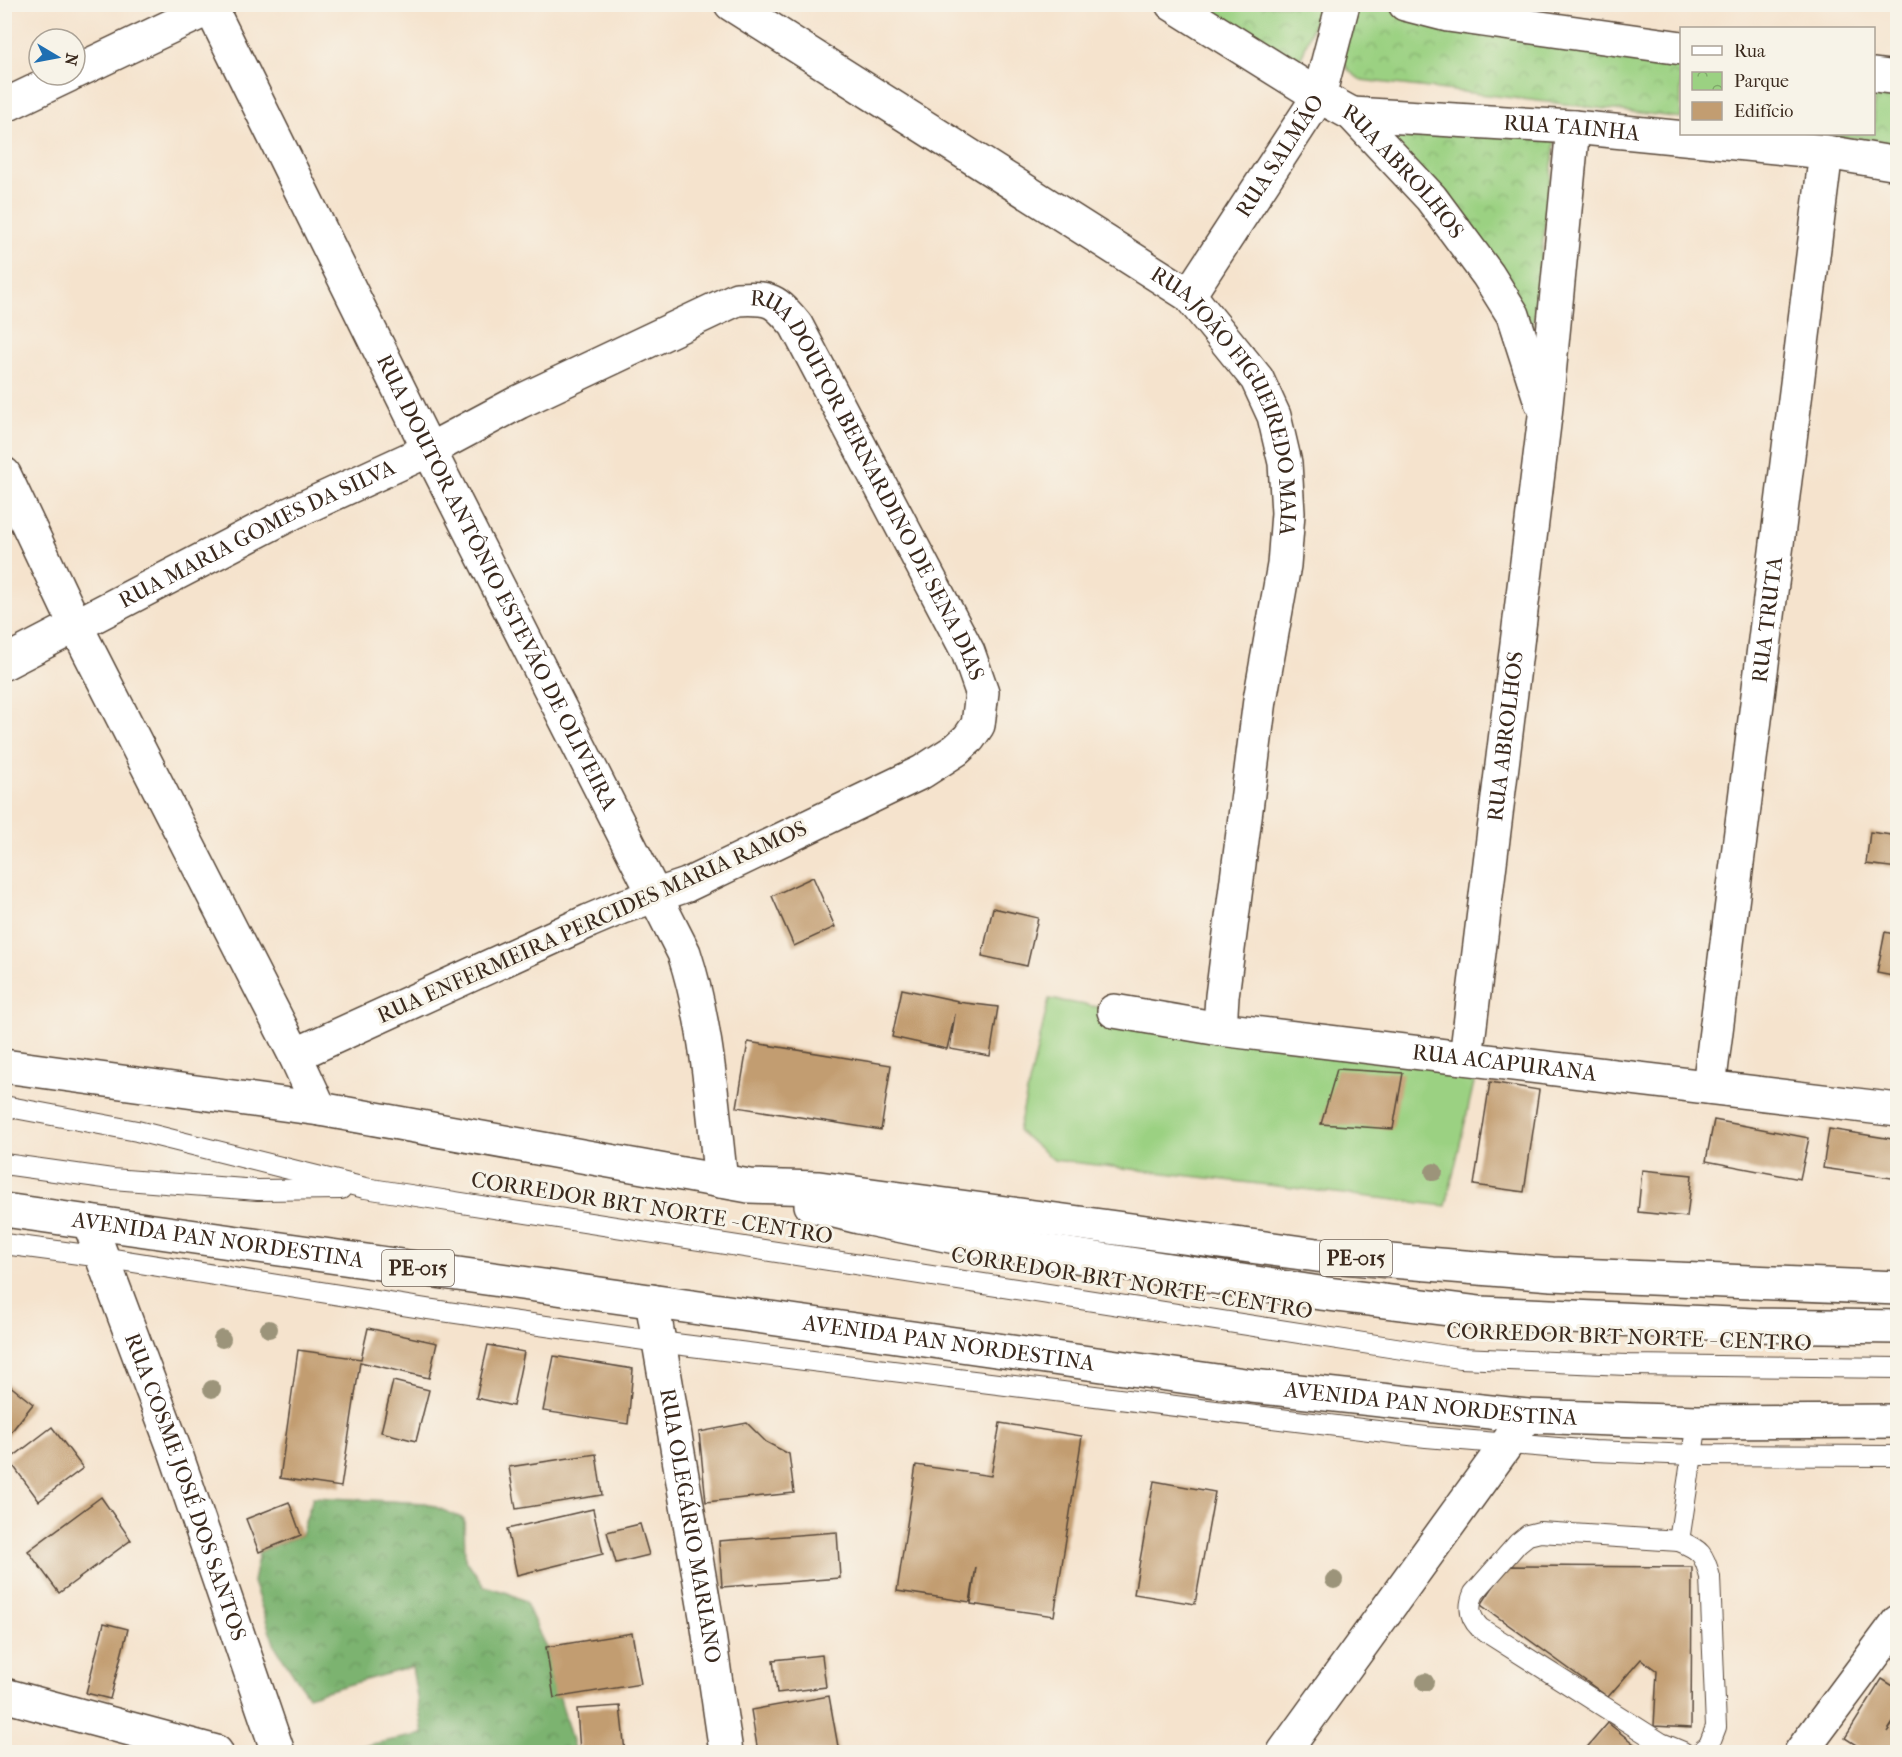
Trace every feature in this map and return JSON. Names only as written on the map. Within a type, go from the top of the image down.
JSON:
[{"type":"main road","name":"RUA JOÃO FIGUEIREDO MAIA","points":[[730,4],[1189,295],[1257,379],[1274,416],[1286,463],[1288,513],[1284,565],[1260,700],[1222,996],[1220,1029]]},
{"type":"main road","name":"RUA ABROLHOS","points":[[1172,4],[1319,96],[1352,114],[1431,198],[1488,275],[1513,315],[1545,416]]},
{"type":"main road","name":"RUA SALMÃO","points":[[1189,295],[1319,96],[1343,4]]},
{"type":"main road","points":[[1405,4],[1448,15],[1680,48]]},
{"type":"main road","points":[[87,66],[212,6]]},
{"type":"main road","name":"RUA DOUTOR ANTÔNIO ESTEVÃO DE OLIVEIRA","points":[[212,6],[429,450],[684,953],[693,981],[706,1053],[735,1183]]},
{"type":"main road","points":[[1875,75],[1898,78]]},
{"type":"main road","points":[[4,106],[44,87]]},
{"type":"main road","name":"RUA TAINHA","points":[[1352,114],[1573,127],[1826,153],[1898,164]]},
{"type":"main road","name":"RUA ABROLHOS","points":[[1466,1058],[1545,416],[1573,127]]},
{"type":"main road","name":"RUA TRUTA","points":[[1709,1087],[1826,153]]},
{"type":"main road","name":"RUA DOUTOR BERNARDINO DE SENA DIAS","points":[[737,299],[759,297],[770,301],[780,306],[796,325],[968,652],[982,692]]},
{"type":"main road","name":"RUA MARIA GOMES DA SILVA","points":[[4,663],[292,513],[429,450],[519,402],[737,299]]},
{"type":"main road","points":[[4,474],[76,626],[295,1055],[320,1109]]},
{"type":"main road","name":"RUA ENFERMEIRA PERCIDES MARIA RAMOS","points":[[295,1055],[588,921],[687,885],[922,772],[956,750],[969,738],[978,725],[982,692]]},
{"type":"main road","name":"RUA ACAPURANA","points":[[1114,1011],[1220,1029],[1898,1110]]},
{"type":"main road","name":"PE-015","points":[[4,1066],[320,1109],[735,1183],[859,1217],[965,1239],[1320,1293],[1480,1312],[1755,1325],[1898,1327]]},
{"type":"main road","name":"PE-015","points":[[735,1183],[819,1188],[1317,1255],[1552,1274],[1898,1288]]},
{"type":"main road","name":"AVENIDA PAN NORDESTINA","points":[[4,1210],[1252,1386],[1527,1416],[1697,1422],[1898,1421]]},
{"type":"main road","name":"RUA COSME JOSÉ DOS SANTOS","points":[[89,1222],[175,1451],[278,1752]]},
{"type":"main road","name":"RUA OLEGÁRIO MARIANO","points":[[652,1300],[708,1629],[726,1752]]},
{"type":"main road","points":[[1284,1752],[1527,1416]]},
{"type":"main road","points":[[1801,1752],[1898,1622]]},
{"type":"main road","points":[[4,1695],[216,1752]]},
{"type":"lane","points":[[4,1106],[137,1131],[364,1188]]},
{"type":"lane","points":[[4,1164],[112,1179],[258,1191],[364,1188]]},
{"type":"lane","name":"CORREDOR BRT NORTE - CENTRO","points":[[364,1188],[1460,1358],[1627,1365],[1898,1368]]},
{"type":"lane","points":[[4,1244],[659,1342],[1426,1437],[1594,1451],[1692,1455],[1898,1456]]},
{"type":"lane","points":[[1679,1541],[1697,1422]]},
{"type":"lane","points":[[1683,1752],[1661,1743],[1473,1622],[1470,1603],[1474,1593],[1518,1543],[1528,1535],[1540,1532],[1679,1541],[1700,1551],[1710,1577],[1716,1727],[1709,1745],[1701,1752]]},
{"type":"green space","points":[[1188,5],[1320,5],[1296,73]]},
{"type":"green space","points":[[1372,5],[1680,53],[1680,118],[1361,80],[1349,71],[1340,55],[1356,9]]},
{"type":"green space","points":[[1875,82],[1897,86],[1897,143],[1823,135],[1875,135]]},
{"type":"green space","points":[[1376,124],[1556,134],[1532,333]]},
{"type":"green space","points":[[1049,999],[1477,1069],[1446,1206],[1054,1160],[1018,1131]]},
{"type":"green space","points":[[313,1497],[426,1503],[464,1519],[465,1558],[484,1586],[525,1601],[546,1648],[575,1752],[343,1752],[342,1750],[423,1734],[412,1667],[308,1696],[275,1646],[253,1582],[259,1552],[301,1535]]},
{"type":"building","points":[[1870,832],[1898,836],[1898,868],[1866,864]]},
{"type":"building","points":[[813,877],[835,927],[794,946],[772,896]]},
{"type":"building","points":[[993,908],[1038,918],[1027,966],[982,956]]},
{"type":"building","points":[[1885,932],[1898,935],[1898,977],[1877,973]]},
{"type":"building","points":[[902,989],[957,1002],[998,1007],[990,1056],[950,1049],[955,1014],[947,1049],[892,1037]]},
{"type":"building","points":[[748,1042],[891,1065],[881,1130],[737,1107]]},
{"type":"building","points":[[1337,1069],[1403,1073],[1393,1129],[1321,1124]]},
{"type":"building","points":[[1490,1082],[1539,1090],[1524,1192],[1474,1185]]},
{"type":"building","points":[[1714,1120],[1809,1138],[1800,1179],[1706,1161]]},
{"type":"building","points":[[1829,1129],[1898,1140],[1898,1179],[1823,1168]]},
{"type":"building","points":[[1642,1170],[1692,1175],[1687,1217],[1638,1212]]},
{"type":"building","points":[[368,1328],[437,1343],[429,1378],[360,1362],[341,1487],[280,1478],[298,1350],[361,1359]]},
{"type":"building","points":[[488,1345],[524,1352],[513,1406],[476,1398]]},
{"type":"building","points":[[554,1356],[633,1369],[628,1424],[543,1411]]},
{"type":"building","points":[[4,1381],[33,1404],[4,1441]]},
{"type":"building","points":[[393,1381],[429,1390],[416,1441],[381,1432]]},
{"type":"building","points":[[747,1423],[766,1442],[789,1454],[794,1493],[706,1502],[699,1432]]},
{"type":"building","points":[[1000,1423],[1082,1436],[1054,1616],[971,1604],[976,1567],[970,1602],[897,1591],[916,1465],[991,1476]]},
{"type":"building","points":[[52,1427],[83,1468],[39,1501],[9,1460]]},
{"type":"building","points":[[596,1454],[602,1495],[516,1509],[509,1467]]},
{"type":"building","points":[[1154,1481],[1215,1492],[1195,1604],[1134,1594]]},
{"type":"building","points":[[101,1497],[131,1540],[59,1593],[28,1551]]},
{"type":"building","points":[[289,1502],[301,1535],[259,1552],[246,1519]]},
{"type":"building","points":[[593,1509],[603,1554],[517,1575],[507,1529]]},
{"type":"building","points":[[640,1524],[649,1555],[616,1563],[607,1532]]},
{"type":"building","points":[[837,1532],[840,1578],[722,1587],[719,1541]]},
{"type":"building","points":[[1507,1566],[1692,1567],[1691,1728],[1654,1726],[1657,1671],[1641,1659],[1608,1697],[1481,1605]]},
{"type":"building","points":[[104,1623],[128,1629],[110,1699],[86,1693]]},
{"type":"building","points":[[632,1633],[641,1684],[554,1698],[546,1647]]},
{"type":"building","points":[[822,1655],[826,1687],[777,1693],[773,1660]]},
{"type":"building","points":[[1882,1679],[1898,1689],[1898,1715],[1887,1732],[1898,1717],[1898,1752],[1867,1752],[1845,1738]]},
{"type":"building","points":[[829,1696],[839,1752],[758,1752],[751,1710]]},
{"type":"building","points":[[620,1706],[625,1752],[580,1752],[577,1709]]},
{"type":"building","points":[[1608,1723],[1644,1752],[1583,1752]]}]
